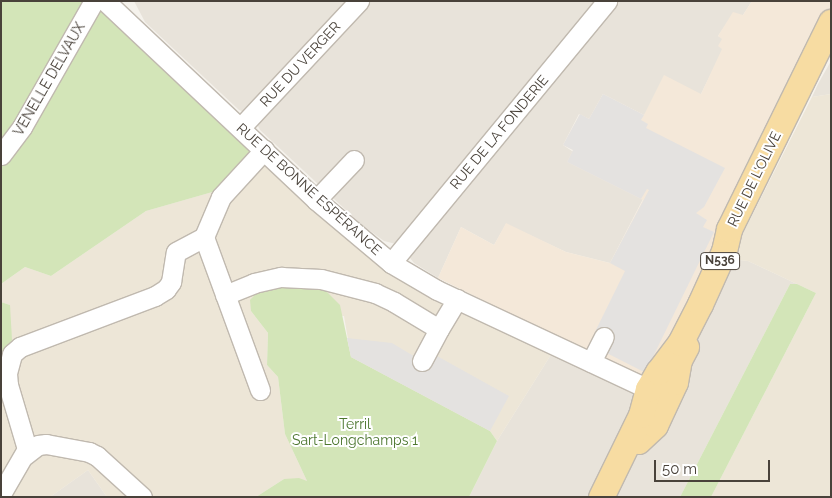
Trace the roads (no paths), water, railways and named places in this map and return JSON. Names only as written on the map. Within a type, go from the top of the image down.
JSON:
[{"type":"main road","name":"RUE DE L'OLIVE","points":[[601,497],[641,415],[648,390],[658,372],[680,343],[724,251],[729,229],[831,22]]},
{"type":"main road","name":"RUE DE L'OLIVE","points":[[610,497],[642,436],[655,425],[675,382],[679,360],[831,62]]},
{"type":"street","name":"VENELLE DELVAUX","points":[[1,155],[22,127],[94,1]]},
{"type":"street","name":"RUE DE BONNE ESPÉRANCE","points":[[104,1],[316,200],[391,263],[457,300],[648,390]]},
{"type":"street","name":"RUE DU VERGER","points":[[240,127],[359,1]]},
{"type":"street","name":"RUE DE LA FONDERIE","points":[[391,263],[607,1]]},
{"type":"street","points":[[25,455],[27,442],[8,385],[7,373],[12,354],[20,347],[155,296],[166,289],[171,282],[176,252],[204,237],[221,197],[264,150]]},
{"type":"street","points":[[316,200],[354,160]]},
{"type":"street","points":[[728,263],[736,231],[749,204],[743,201]]},
{"type":"street","points":[[204,237],[260,390]]},
{"type":"street","points":[[225,295],[254,283],[281,276],[330,280],[375,293],[439,329]]},
{"type":"street","points":[[422,361],[457,300]]},
{"type":"street","points":[[591,362],[604,337]]},
{"type":"street","points":[[642,436],[655,407],[655,401],[648,390]]},
{"type":"street","points":[[1,494],[25,455],[38,445],[46,444],[89,452],[97,456],[142,497]]},
{"type":"park label","name":"Terril Sart-Longchamps 1","points":[[355,432]]}]
